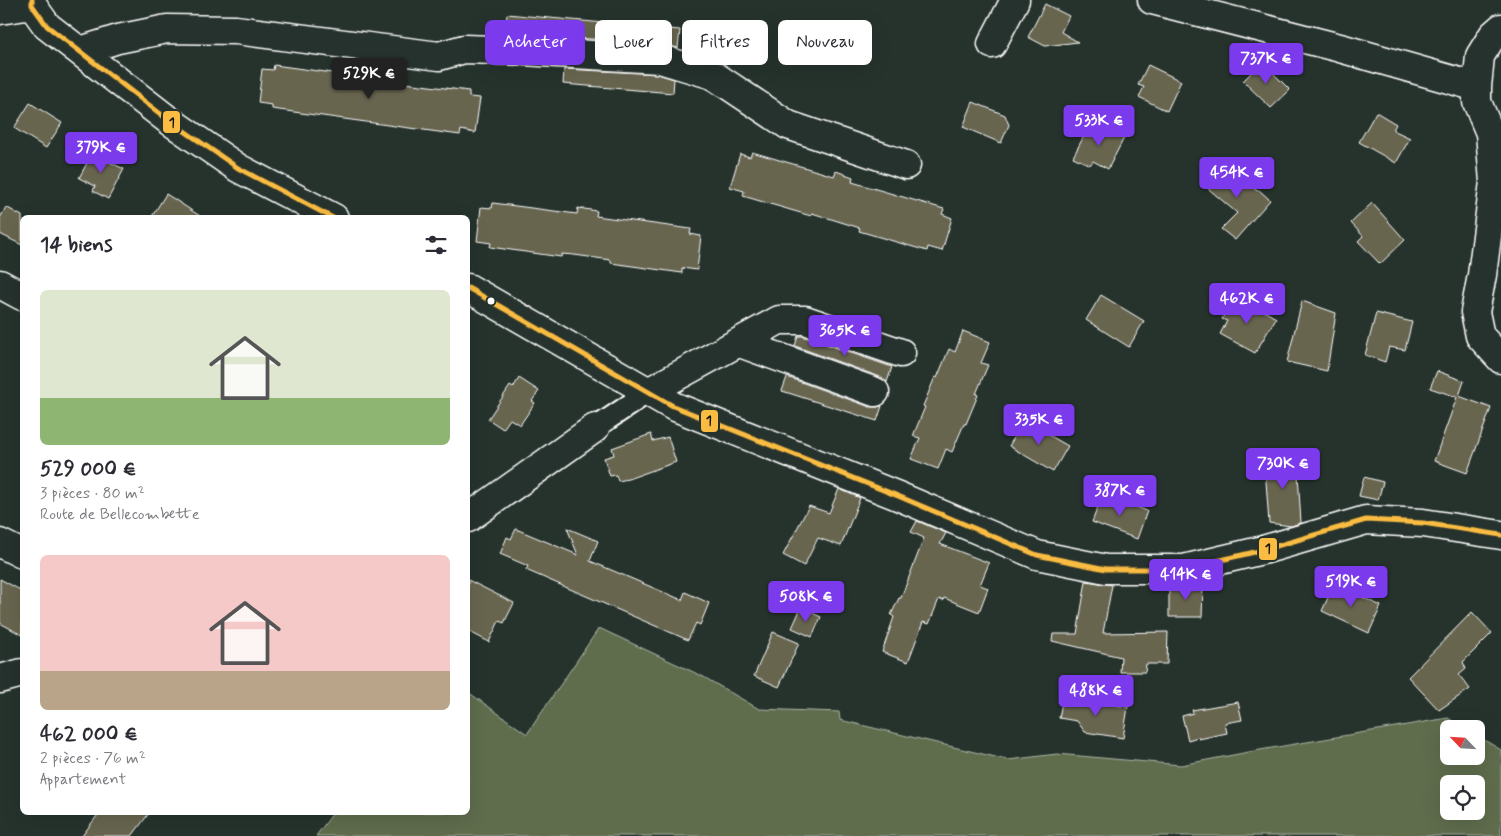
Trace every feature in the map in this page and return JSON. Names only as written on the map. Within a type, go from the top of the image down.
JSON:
[{"type":"street","points":[[992,44],[1015,0]]},
{"type":"street","points":[[1152,0],[1340,48],[1477,86]]},
{"type":"street","points":[[0,10],[32,3],[47,26],[167,119],[238,168],[328,215]]},
{"type":"street","points":[[1501,28],[1493,35],[1480,56],[1477,86],[1477,102],[1490,133],[1494,182],[1482,275],[1475,312],[1480,336],[1501,359]]},
{"type":"street","points":[[80,51],[118,39],[167,29],[236,30],[438,56],[464,50],[522,51],[660,59],[713,74],[788,126],[906,165]]},
{"type":"street","points":[[0,284],[20,295]]},
{"type":"street","points":[[470,289],[673,406],[898,496],[1037,555],[1106,569],[1183,569],[1263,550],[1366,520],[1423,523],[1501,534]]},
{"type":"street","points":[[470,517],[595,428],[650,392],[779,320],[805,320],[901,353]]},
{"type":"street","points":[[740,342],[875,392]]},
{"type":"street","points":[[0,543],[20,553]]},
{"type":"street","points":[[0,679],[20,674]]},
{"type":"green space","points":[[599,628],[702,676],[759,709],[839,712],[840,720],[1008,760],[1057,754],[1181,765],[1448,718],[1451,720],[1440,720],[1440,765],[1485,765],[1485,740],[1501,750],[1501,836],[316,836],[332,815],[470,815],[470,693],[527,734]]},
{"type":"building","points":[[1045,4],[1069,16],[1061,32],[1078,42],[1045,46],[1028,37]]},
{"type":"building","points":[[507,14],[572,20],[506,20]]},
{"type":"building","points":[[585,21],[595,22],[595,39],[585,39]]},
{"type":"building","points":[[672,29],[680,30],[678,48],[672,46]]},
{"type":"building","points":[[1262,62],[1290,90],[1271,108],[1243,81]]},
{"type":"building","points":[[274,65],[362,77],[363,71],[382,73],[381,80],[469,91],[469,97],[480,98],[475,133],[461,130],[460,135],[272,109],[272,105],[258,103],[262,69],[273,70]]},
{"type":"building","points":[[1148,65],[1181,81],[1167,111],[1139,97],[1144,87],[1138,85]]},
{"type":"building","points":[[564,69],[657,74],[674,79],[673,93],[563,84]]},
{"type":"building","points":[[973,102],[1005,115],[1009,125],[1001,143],[963,127]]},
{"type":"building","points":[[30,103],[62,123],[46,148],[14,128]]},
{"type":"building","points":[[1376,112],[1396,124],[1393,130],[1410,138],[1396,163],[1359,142]]},
{"type":"building","points":[[1094,123],[1124,138],[1108,169],[1093,161],[1090,165],[1073,157],[1084,136],[1087,137]]},
{"type":"building","points":[[94,150],[110,159],[109,162],[124,169],[108,199],[93,191],[95,186],[79,178]]},
{"type":"building","points":[[752,152],[834,176],[836,171],[853,177],[852,182],[944,209],[942,214],[952,218],[942,251],[928,247],[927,251],[859,231],[860,228],[812,213],[811,216],[743,196],[744,191],[730,187],[740,154],[750,157]]},
{"type":"building","points":[[1223,163],[1270,200],[1235,240],[1221,229],[1237,213],[1204,185]]},
{"type":"building","points":[[166,194],[198,215],[153,215]]},
{"type":"building","points":[[493,203],[577,214],[578,208],[597,211],[596,216],[691,229],[690,234],[701,236],[697,270],[682,268],[682,273],[611,263],[611,260],[562,254],[561,257],[490,247],[491,243],[477,241],[481,207],[492,208]]},
{"type":"building","points":[[1372,203],[1405,240],[1380,264],[1358,241],[1363,236],[1351,223]]},
{"type":"building","points":[[6,207],[20,215],[20,244],[0,234],[0,218]]},
{"type":"building","points":[[1101,295],[1144,321],[1129,347],[1086,320]]},
{"type":"building","points":[[1240,297],[1276,318],[1255,353],[1220,334],[1227,321],[1222,319],[1231,303],[1236,306]]},
{"type":"building","points":[[1302,301],[1336,313],[1327,371],[1287,362]]},
{"type":"building","points":[[1376,313],[1412,322],[1405,350],[1389,347],[1385,362],[1365,355]]},
{"type":"building","points":[[963,331],[990,342],[981,363],[988,365],[966,424],[964,424],[952,452],[946,449],[938,469],[911,459],[920,438],[913,436],[935,377],[937,378],[949,349],[955,352]]},
{"type":"building","points":[[798,336],[892,367],[887,382],[880,377],[795,346]]},
{"type":"building","points":[[1437,371],[1464,381],[1459,396],[1491,408],[1467,473],[1434,461],[1457,397],[1430,388]]},
{"type":"building","points":[[787,377],[870,407],[882,406],[877,421],[782,391]]},
{"type":"building","points":[[519,378],[539,391],[532,401],[535,403],[520,425],[510,419],[503,429],[488,419],[510,386],[513,388]]},
{"type":"building","points":[[1024,421],[1068,446],[1053,472],[1009,446]]},
{"type":"building","points":[[651,434],[653,441],[668,437],[676,462],[628,479],[618,481],[616,475],[610,476],[604,458],[614,455],[612,448]]},
{"type":"building","points":[[1264,454],[1297,457],[1301,523],[1291,526],[1269,523]]},
{"type":"building","points":[[1364,477],[1383,482],[1378,500],[1359,496]]},
{"type":"building","points":[[839,489],[860,498],[841,546],[818,538],[804,566],[783,555],[809,506],[829,513]]},
{"type":"building","points":[[1103,494],[1147,511],[1137,539],[1092,522]]},
{"type":"building","points":[[917,521],[946,533],[940,544],[989,563],[980,585],[988,588],[979,612],[944,598],[943,601],[939,599],[929,624],[923,622],[908,662],[882,652],[894,617],[891,615],[899,598],[901,598],[924,538],[911,532]]},
{"type":"building","points":[[567,528],[598,541],[590,561],[682,600],[685,592],[709,603],[700,625],[696,623],[688,640],[526,570],[528,566],[500,554],[507,537],[511,539],[516,529],[578,555]]},
{"type":"building","points":[[0,579],[20,590],[20,634],[0,623]]},
{"type":"building","points":[[470,581],[514,603],[504,623],[499,621],[489,642],[470,632]]},
{"type":"building","points":[[1086,581],[1112,585],[1103,633],[1168,632],[1167,664],[1146,664],[1145,672],[1120,672],[1121,657],[1052,641],[1053,634],[1077,634]]},
{"type":"building","points":[[1187,584],[1203,587],[1202,617],[1169,617],[1169,585]]},
{"type":"building","points":[[1334,584],[1381,606],[1369,633],[1322,611]]},
{"type":"building","points":[[801,608],[821,617],[812,637],[792,628]]},
{"type":"building","points":[[1472,612],[1492,633],[1463,662],[1466,669],[1459,675],[1470,689],[1439,710],[1408,677]]},
{"type":"building","points":[[773,632],[799,643],[779,687],[754,676]]},
{"type":"building","points":[[1063,697],[1128,707],[1123,738],[1085,732],[1077,721],[1059,718]]},
{"type":"building","points":[[1238,702],[1242,720],[1225,723],[1227,733],[1188,740],[1182,716],[1193,713],[1192,710]]},
{"type":"building","points":[[98,815],[148,815],[132,836],[82,836]]},
{"type":"transit line","name":"1","points":[[32,0],[32,5],[47,26],[167,119],[238,168],[327,215]]},
{"type":"transit line","name":"1","points":[[470,289],[673,406],[898,496],[1037,555],[1106,569],[1183,569],[1263,550],[1366,520],[1423,523],[1501,535]]}]
